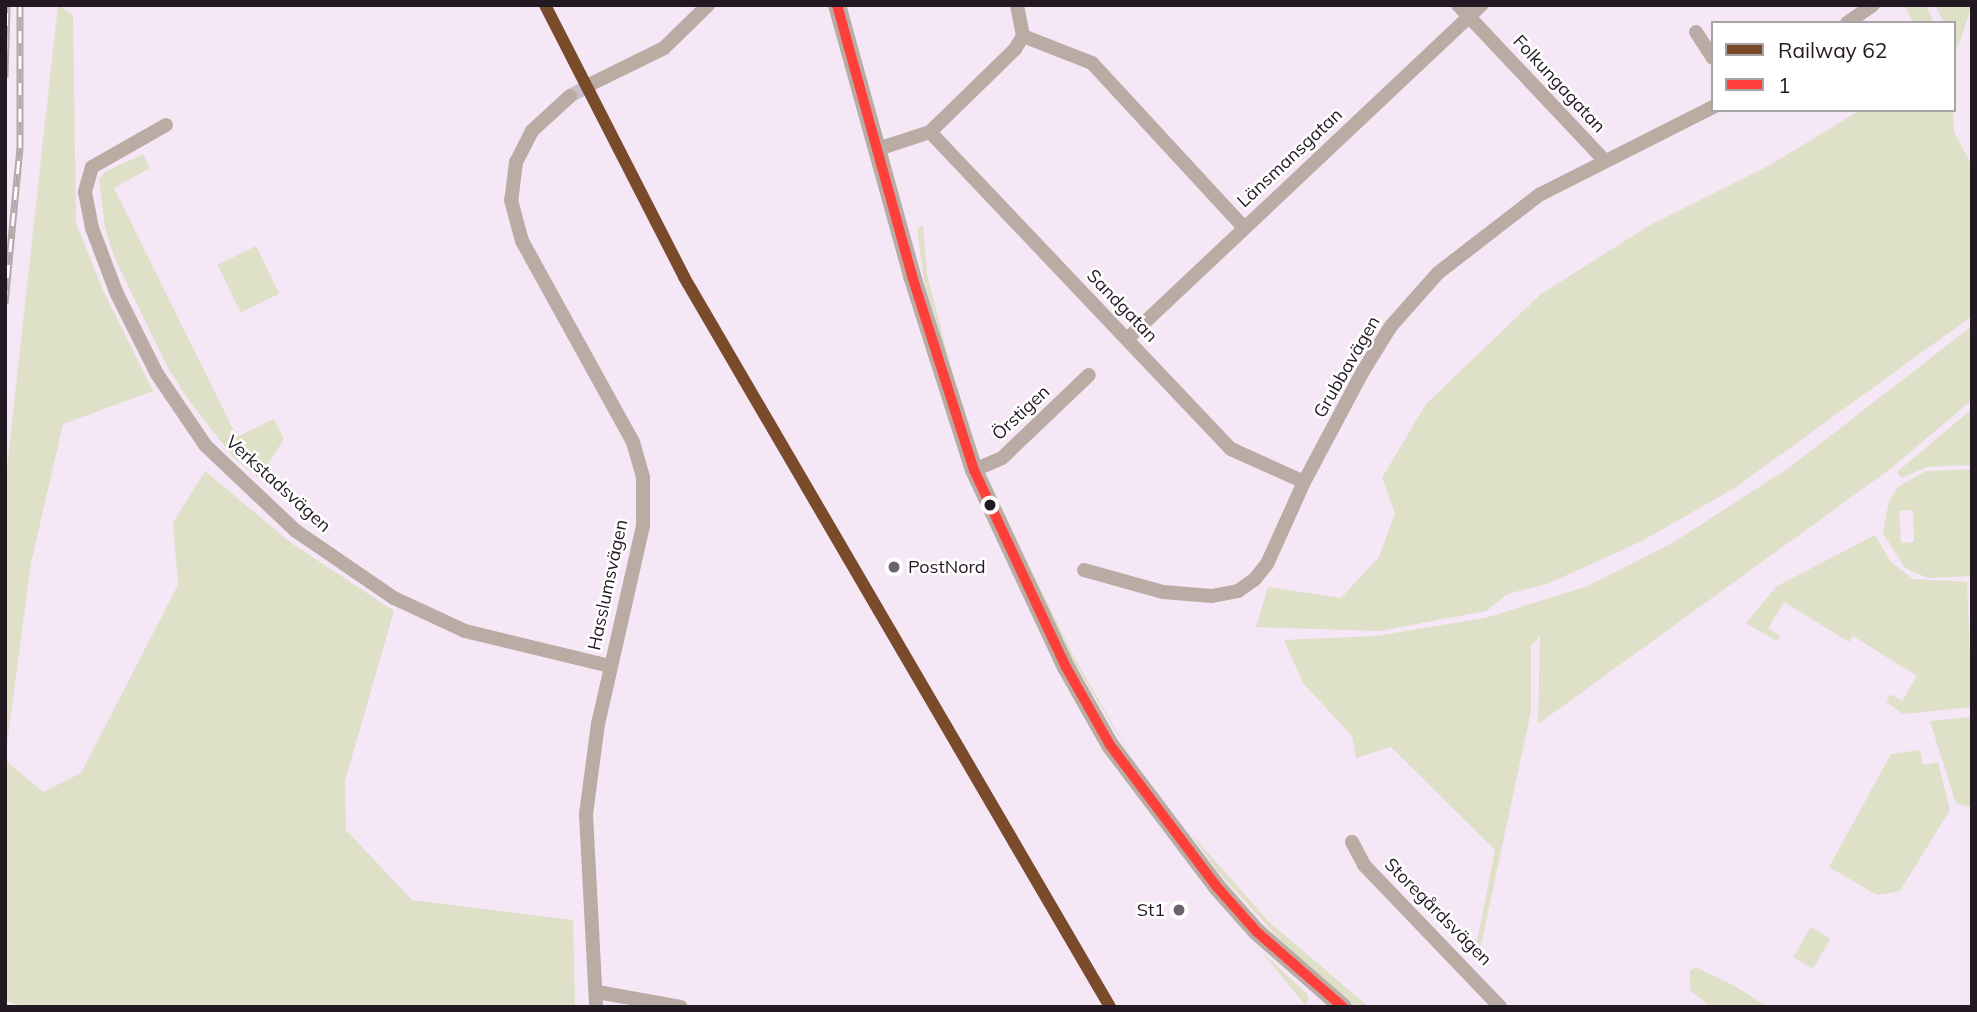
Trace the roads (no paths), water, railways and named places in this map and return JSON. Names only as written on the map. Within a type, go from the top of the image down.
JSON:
[{"type":"street","points":[[593,83],[664,48],[708,5]]},
{"type":"street","points":[[837,5],[912,276],[974,470],[1066,667],[1110,745],[1217,887],[1257,932],[1343,1007]]},
{"type":"street","points":[[878,149],[930,132],[1016,49],[1023,36],[1017,5]]},
{"type":"street","name":"Folkungagatan","points":[[1458,5],[1603,159]]},
{"type":"street","name":"Länsmansgatan","points":[[1127,339],[1481,5]]},
{"type":"street","points":[[1850,21],[1873,5]]},
{"type":"street","points":[[1696,32],[1711,55]]},
{"type":"street","points":[[1023,36],[1092,63],[1244,228]]},
{"type":"street","name":"Hasslumsvägen","points":[[570,96],[532,131],[516,162],[511,200],[522,241],[633,442],[643,478],[643,526],[610,666],[586,814],[596,999]]},
{"type":"street","name":"Grubbavägen","points":[[1084,570],[1163,592],[1212,596],[1238,591],[1267,564],[1304,482],[1391,326],[1438,273],[1504,219],[1603,159],[1676,129],[1711,108]]},
{"type":"street","name":"Verkstadsvägen","points":[[166,125],[92,167],[85,192],[92,228],[117,294],[157,374],[206,446],[296,531],[394,598],[465,631],[610,666]]},
{"type":"street","name":"Sandgatan","points":[[930,132],[1231,449],[1304,482]]},
{"type":"street","name":"Örstigen","points":[[974,470],[1002,458],[1089,376]]},
{"type":"street","name":"Storegårdsvägen","points":[[1352,842],[1364,865],[1500,1007]]},
{"type":"street","points":[[596,999],[681,1007]]},
{"type":"tunnel","points":[[570,96],[593,83]]},
{"type":"railway","points":[[5,77],[7,5]]},
{"type":"railway","points":[[5,303],[20,147],[20,5]]},
{"type":"rail line","name":"62","points":[[545,5],[684,277],[1110,1007]]},
{"type":"place","name":"PostNord","points":[[894,567]]},
{"type":"place","name":"St1","points":[[1179,910]]}]
